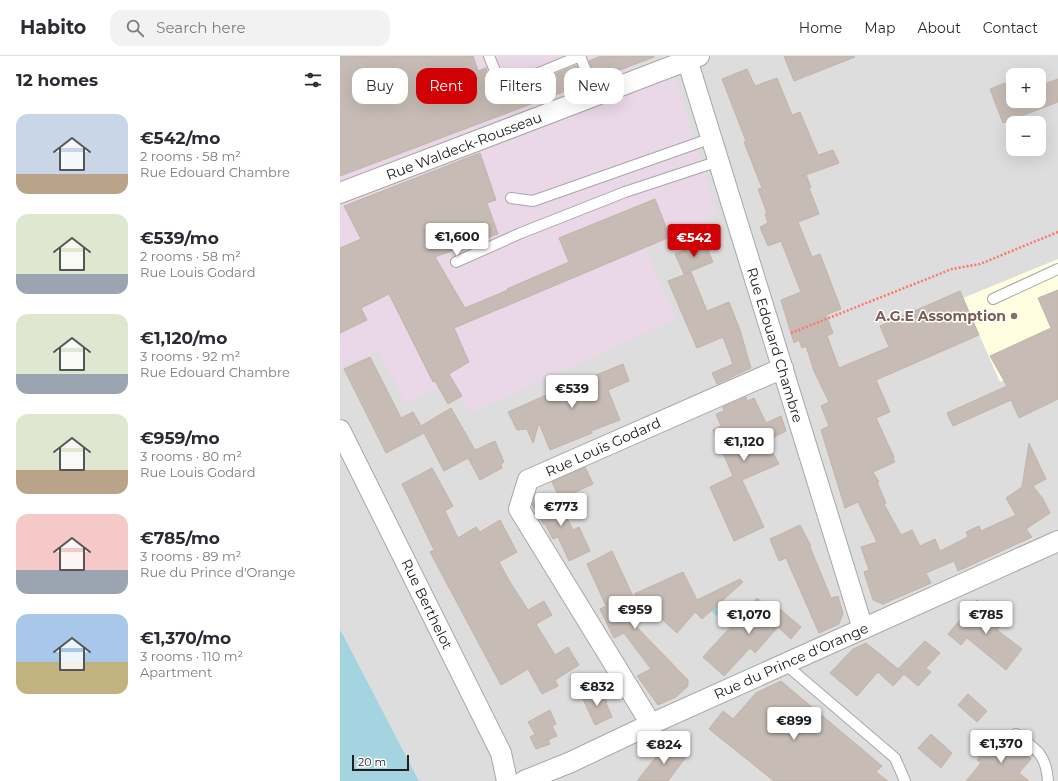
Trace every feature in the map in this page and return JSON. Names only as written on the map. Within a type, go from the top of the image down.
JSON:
[{"type":"street","name":"Rue Waldeck-Rousseau","points":[[624,85],[691,58]]},
{"type":"street","name":"Rue Edouard Chambre","points":[[691,58],[712,138],[863,629]]},
{"type":"street","name":"Rue Waldeck-Rousseau","points":[[340,193],[575,104]]},
{"type":"street","name":"Rue Louis Godard","points":[[651,724],[519,509],[528,480],[783,368]]},
{"type":"street","name":"Rue Berthelot","points":[[340,430],[501,753],[507,781]]},
{"type":"street","name":"Rue du Prince d'Orange","points":[[524,781],[571,762],[651,724],[1058,541]]},
{"type":"lane","points":[[488,56],[502,88],[580,56],[585,68]]},
{"type":"lane","points":[[511,198],[533,201],[712,138]]},
{"type":"lane","points":[[456,262],[521,233],[625,192],[719,161]]},
{"type":"lane","points":[[993,299],[1058,269]]},
{"type":"lane","points":[[785,664],[895,758],[905,781]]},
{"type":"lane","points":[[1016,734],[1032,746],[1040,755],[1047,767],[1048,781]]},
{"type":"path","points":[[774,340],[952,269],[980,264],[1058,232]]},
{"type":"shaded area","points":[[340,56],[1058,56],[1058,781],[419,781],[340,629]]},
{"type":"shaded area","points":[[340,56],[629,56],[639,87],[674,72],[717,215],[646,250],[676,319],[470,413],[453,381],[406,403],[378,351],[340,367]]},
{"type":"shaded area","name":"A.G.E Assomption","points":[[1058,259],[1058,355],[1000,382],[963,298]]},
{"type":"water","points":[[710,597],[726,612],[720,619],[703,604]]},
{"type":"water","points":[[340,629],[419,781],[340,781]]},
{"type":"building","points":[[340,56],[473,56],[477,68],[478,71],[485,68],[485,104],[531,104],[340,176]]},
{"type":"building","points":[[601,56],[654,56],[624,68],[592,68],[589,61]]},
{"type":"building","points":[[784,56],[854,56],[855,57],[794,81]]},
{"type":"building","points":[[577,65],[578,68],[569,68]]},
{"type":"building","points":[[747,69],[755,86],[777,78],[792,115],[800,112],[818,155],[833,150],[839,163],[806,175],[811,187],[809,188],[819,214],[798,222],[812,257],[820,254],[841,309],[826,315],[833,333],[827,336],[839,368],[889,347],[880,326],[960,291],[979,335],[876,380],[890,412],[876,418],[895,462],[873,472],[879,482],[877,482],[886,503],[884,504],[901,535],[912,530],[920,546],[935,539],[940,551],[968,537],[966,532],[979,526],[981,531],[1016,515],[1006,498],[1022,487],[1029,443],[1046,479],[1033,486],[1043,499],[1050,513],[1026,529],[1032,537],[958,571],[954,561],[926,573],[931,583],[883,604],[873,600],[864,572],[869,570],[861,547],[877,542],[858,502],[845,508],[821,430],[829,426],[821,406],[829,402],[814,371],[806,346],[802,348],[799,340],[794,343],[781,300],[801,292],[781,241],[768,246],[760,227],[768,223],[765,214],[767,213],[758,189],[762,188],[722,79]]},
{"type":"building","points":[[564,70],[564,92],[556,95],[556,73]]},
{"type":"building","points":[[1058,79],[1058,102],[1046,107],[1046,83]]},
{"type":"building","points":[[1006,83],[1006,108],[1042,108],[1021,116],[1006,116],[1006,122],[1003,123],[990,89]]},
{"type":"building","points":[[480,153],[496,200],[487,203],[498,234],[435,257],[465,308],[569,262],[559,238],[655,199],[670,237],[454,328],[469,362],[449,374],[462,396],[448,404],[435,381],[433,382],[389,294],[361,308],[367,320],[340,333],[340,248],[361,239],[344,206]]},
{"type":"building","points":[[705,242],[713,262],[684,274],[675,254]]},
{"type":"building","points":[[691,272],[707,311],[729,302],[740,330],[751,368],[717,384],[712,373],[733,364],[723,337],[697,348],[668,281]]},
{"type":"building","points":[[1058,290],[1058,399],[1019,418],[1011,400],[953,426],[947,413],[1007,386],[990,356],[1051,328],[1038,298]]},
{"type":"building","points":[[370,357],[401,418],[413,412],[421,426],[451,408],[475,450],[495,441],[504,462],[501,464],[502,468],[480,480],[468,458],[444,471],[424,433],[386,453],[344,369]]},
{"type":"building","points":[[623,364],[629,381],[608,390],[620,420],[591,431],[592,433],[550,450],[539,423],[533,443],[527,429],[517,430],[508,412],[578,381],[579,382]]},
{"type":"building","points":[[746,397],[747,401],[754,398],[766,423],[781,416],[786,431],[766,441],[779,464],[742,480],[764,527],[734,541],[710,487],[733,476],[713,430],[721,426],[716,414],[724,411],[723,407]]},
{"type":"building","points":[[585,467],[593,484],[560,499],[552,482]]},
{"type":"building","points":[[432,468],[453,506],[445,511],[458,538],[476,527],[480,532],[500,520],[517,552],[499,562],[528,610],[544,601],[552,615],[536,624],[555,655],[568,647],[579,665],[555,680],[558,686],[542,694],[528,669],[501,685],[430,552],[434,550],[402,484]]},
{"type":"building","points":[[555,493],[573,530],[579,527],[590,551],[569,561],[558,537],[553,539],[532,505],[533,503]]},
{"type":"building","points":[[800,525],[811,546],[810,547],[831,598],[838,596],[843,613],[839,624],[819,633],[786,558],[779,561],[770,539]]},
{"type":"building","points":[[612,551],[637,605],[626,616],[688,680],[688,686],[676,697],[658,705],[637,676],[651,669],[624,633],[614,638],[600,609],[606,606],[587,564]]},
{"type":"building","points":[[683,572],[697,600],[740,579],[743,582],[702,619],[695,612],[677,633],[634,594]]},
{"type":"building","points":[[757,598],[770,609],[774,604],[801,627],[791,639],[778,627],[755,653],[750,648],[724,676],[703,657]]},
{"type":"building","points":[[977,600],[1003,622],[997,630],[1022,649],[1006,670],[967,638],[961,645],[948,634]]},
{"type":"building","points":[[925,641],[940,653],[926,668],[931,672],[918,686],[904,674],[893,686],[878,672],[857,696],[830,673],[853,649],[866,643],[898,669]]},
{"type":"building","points":[[781,681],[882,766],[876,772],[888,781],[774,781],[709,729],[723,711],[733,719],[756,693]]},
{"type":"building","points":[[601,689],[612,717],[595,725],[582,697]]},
{"type":"building","points":[[968,694],[987,711],[977,722],[958,705]]},
{"type":"building","points":[[550,710],[556,724],[552,726],[557,736],[548,740],[550,744],[536,749],[530,737],[535,734],[528,722]]},
{"type":"building","points":[[931,734],[952,753],[941,768],[918,748]]},
{"type":"building","points":[[1007,738],[1031,759],[1019,773],[1029,781],[966,781],[981,763],[977,760],[991,743],[998,749]]},
{"type":"building","points":[[668,742],[686,757],[668,781],[637,781]]},
{"type":"place","name":"A.G.E Assomption","points":[[1014,316]]}]
